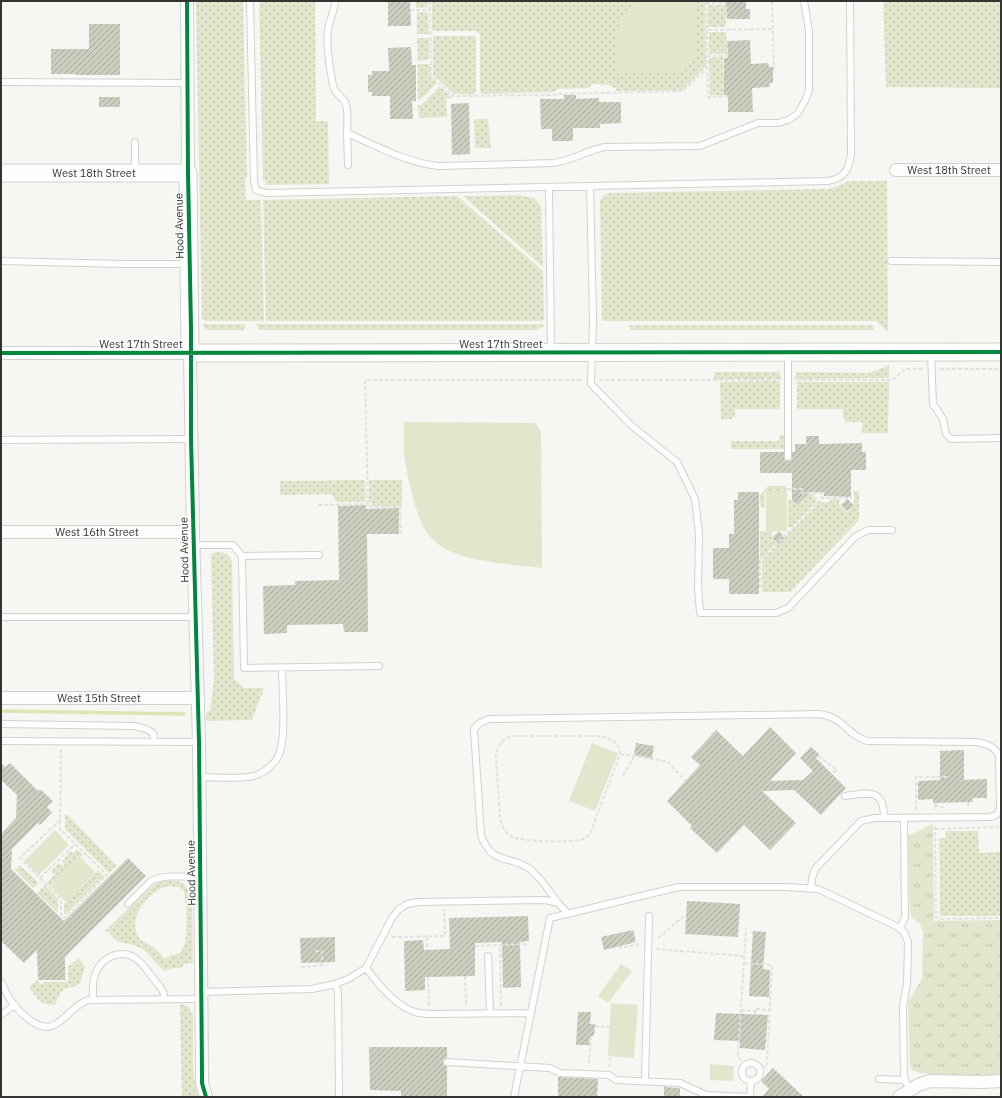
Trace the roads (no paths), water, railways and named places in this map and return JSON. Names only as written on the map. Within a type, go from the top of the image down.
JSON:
[{"type":"street","name":"Hood Avenue","points":[[187,1],[191,439],[198,698],[202,1083],[206,1097]]},
{"type":"street","name":"West 18th Street","points":[[896,170],[1001,170]]},
{"type":"street","name":"West 18th Street","points":[[1,173],[188,173]]},
{"type":"street","name":"West 17th Street","points":[[1,352],[788,353],[932,361],[1001,352]]},
{"type":"street","name":"West 16th Street","points":[[1,532],[193,532]]},
{"type":"street","name":"West 15th Street","points":[[1,698],[198,698]]},
{"type":"street","points":[[899,1097],[908,1084],[918,1085],[930,1082],[1001,1081]]},
{"type":"lane","points":[[250,1],[254,181],[256,190],[266,193],[828,181],[837,179],[844,175],[850,165],[851,153],[850,1]]},
{"type":"lane","points":[[335,1],[335,7],[331,16],[328,30],[328,45],[333,87],[336,94],[345,103],[347,109],[348,166]]},
{"type":"lane","points":[[347,133],[404,158],[438,166],[554,163],[566,161],[592,150],[604,147],[700,146],[758,123],[778,123],[788,120],[796,114],[805,101],[809,90],[809,31],[804,1]]},
{"type":"lane","points":[[1,82],[187,83]]},
{"type":"lane","points":[[135,142],[135,173]]},
{"type":"lane","points":[[590,186],[594,319],[591,384],[632,426],[677,462],[695,499],[699,534],[698,586],[700,613],[776,613],[783,611],[788,608],[856,536],[868,530],[892,530]]},
{"type":"lane","points":[[549,187],[551,353]]},
{"type":"lane","points":[[1,261],[189,264]]},
{"type":"lane","points":[[891,261],[1001,262]]},
{"type":"lane","points":[[788,353],[788,457]]},
{"type":"lane","points":[[932,361],[933,404],[942,419],[948,438],[1001,438]]},
{"type":"lane","points":[[1,440],[191,439]]},
{"type":"lane","points":[[193,545],[233,545],[242,556],[244,668],[379,666]]},
{"type":"lane","points":[[242,556],[319,555]]},
{"type":"lane","points":[[1,617],[195,617]]},
{"type":"lane","points":[[199,777],[246,777],[258,774],[268,768],[278,757],[283,738],[282,668]]},
{"type":"lane","points":[[568,914],[544,884],[531,871],[521,864],[497,857],[485,846],[481,835],[474,730],[475,726],[480,722],[489,719],[820,714],[832,717],[840,722],[852,734],[867,741],[977,742],[986,744],[997,751],[999,755],[1000,808],[996,816],[884,818],[861,821],[815,869],[811,888]]},
{"type":"lane","points":[[1,724],[134,726],[146,729],[153,733],[156,742]]},
{"type":"lane","points":[[1,741],[198,742]]},
{"type":"lane","points":[[845,796],[868,793],[878,796],[882,800],[884,806],[884,818]]},
{"type":"lane","points":[[900,929],[905,917],[904,818]]},
{"type":"lane","points":[[128,904],[151,881],[156,879],[168,877],[200,877]]},
{"type":"lane","points":[[514,1097],[550,918],[679,887],[785,887],[818,889],[904,932],[908,942],[907,984],[903,1005],[908,1084],[879,1079]]},
{"type":"lane","points":[[1,982],[6,994],[34,1023],[40,1027],[49,1027],[60,1021],[79,1004],[93,999],[164,999],[312,989],[335,984],[348,979],[366,968],[392,918],[398,910],[407,904],[444,901],[545,900],[558,903]]},
{"type":"lane","points":[[645,1081],[649,916]]},
{"type":"lane","points":[[93,999],[93,982],[97,970],[106,959],[111,956],[122,954],[133,958],[144,967],[163,991],[164,999]]},
{"type":"lane","points":[[488,956],[490,1013]]},
{"type":"lane","points":[[366,968],[375,980],[404,1007],[417,1012],[429,1014],[531,1013]]},
{"type":"lane","points":[[335,984],[338,992],[339,1097]]},
{"type":"lane","points":[[1,1015],[15,1005]]},
{"type":"lane","points":[[447,1062],[550,1068],[563,1073],[607,1074],[616,1080],[680,1083],[706,1095],[750,1097],[750,1082]]},
{"type":"lane","points":[[748,1063],[754,1063],[760,1069],[760,1072],[758,1078],[750,1082],[745,1080],[742,1075],[742,1070],[748,1063]]},
{"type":"waterway","points":[[1,711],[184,714]]}]
